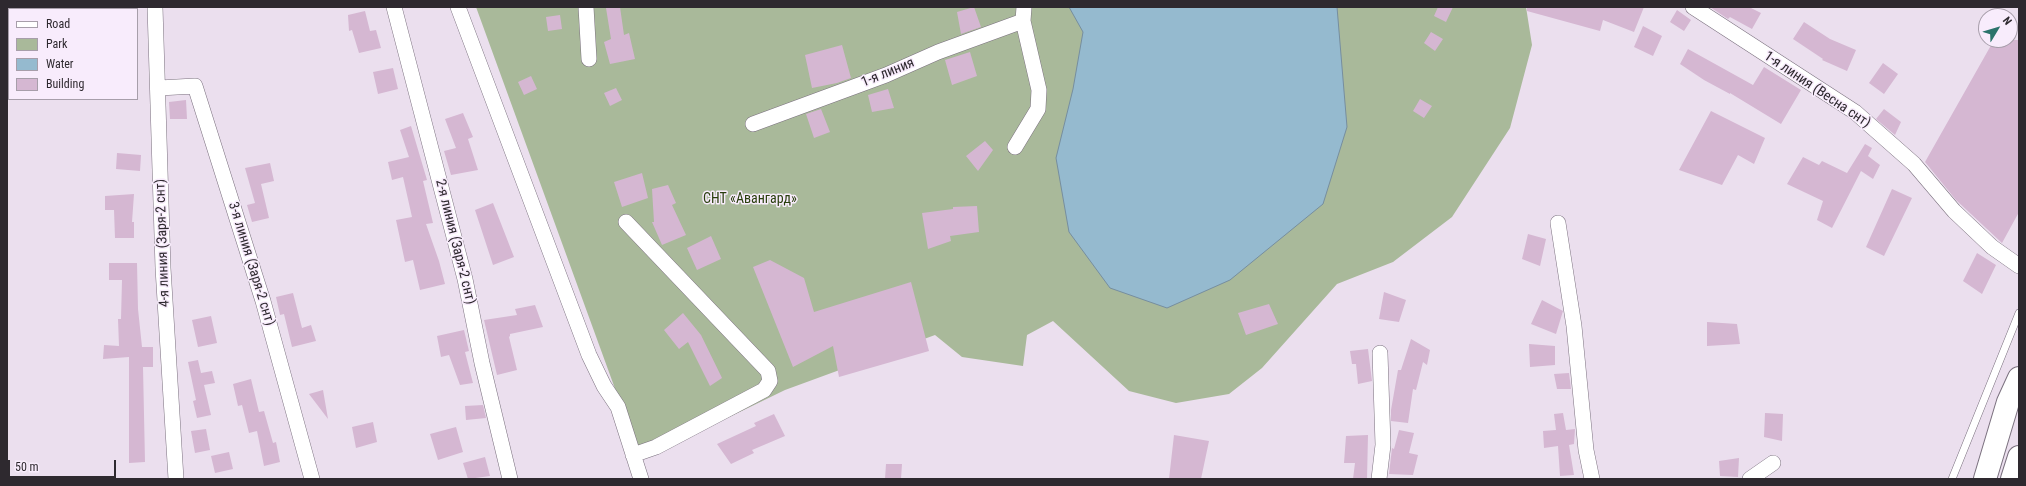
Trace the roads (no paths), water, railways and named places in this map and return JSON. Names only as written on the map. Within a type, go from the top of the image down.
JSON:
[{"type":"main road","points":[[1985,479],[2008,402],[2019,378]]},
{"type":"main road","points":[[2012,479],[2019,457]]},
{"type":"street","name":"4-я линия (Заря-2 снт)","points":[[155,7],[159,88],[163,268],[176,479]]},
{"type":"street","name":"2-я линия (Заря-2 снт)","points":[[394,7],[466,279],[482,363],[510,479]]},
{"type":"street","points":[[458,7],[575,321],[604,386],[618,407],[641,479]]},
{"type":"street","points":[[586,7],[589,59]]},
{"type":"street","name":"1-я линия (Весна снт)","points":[[1693,7],[1855,112],[1914,164],[1954,210],[1992,247],[2019,266]]},
{"type":"street","points":[[1015,147],[1038,109],[1040,90],[1023,14]]},
{"type":"street","name":"1-я линия","points":[[753,124],[886,75],[1023,14]]},
{"type":"street","name":"3-я линия (Заря-2 снт)","points":[[159,88],[195,86],[263,301],[312,479]]},
{"type":"street","points":[[626,222],[768,371],[770,382],[764,390],[656,447],[633,455]]},
{"type":"street","points":[[1558,223],[1574,326],[1586,450],[1592,479]]},
{"type":"street","points":[[1378,479],[1383,445],[1380,353]]},
{"type":"street","points":[[1750,479],[1773,463]]},
{"type":"lane","points":[[1952,479],[2019,313]]},
{"type":"water","points":[[1069,7],[1337,7],[1347,127],[1323,204],[1230,280],[1167,308],[1110,288],[1069,232],[1056,158],[1073,89],[1083,32]]},
{"type":"park label","name":"СНТ «Авангард»","points":[[750,199]]}]
